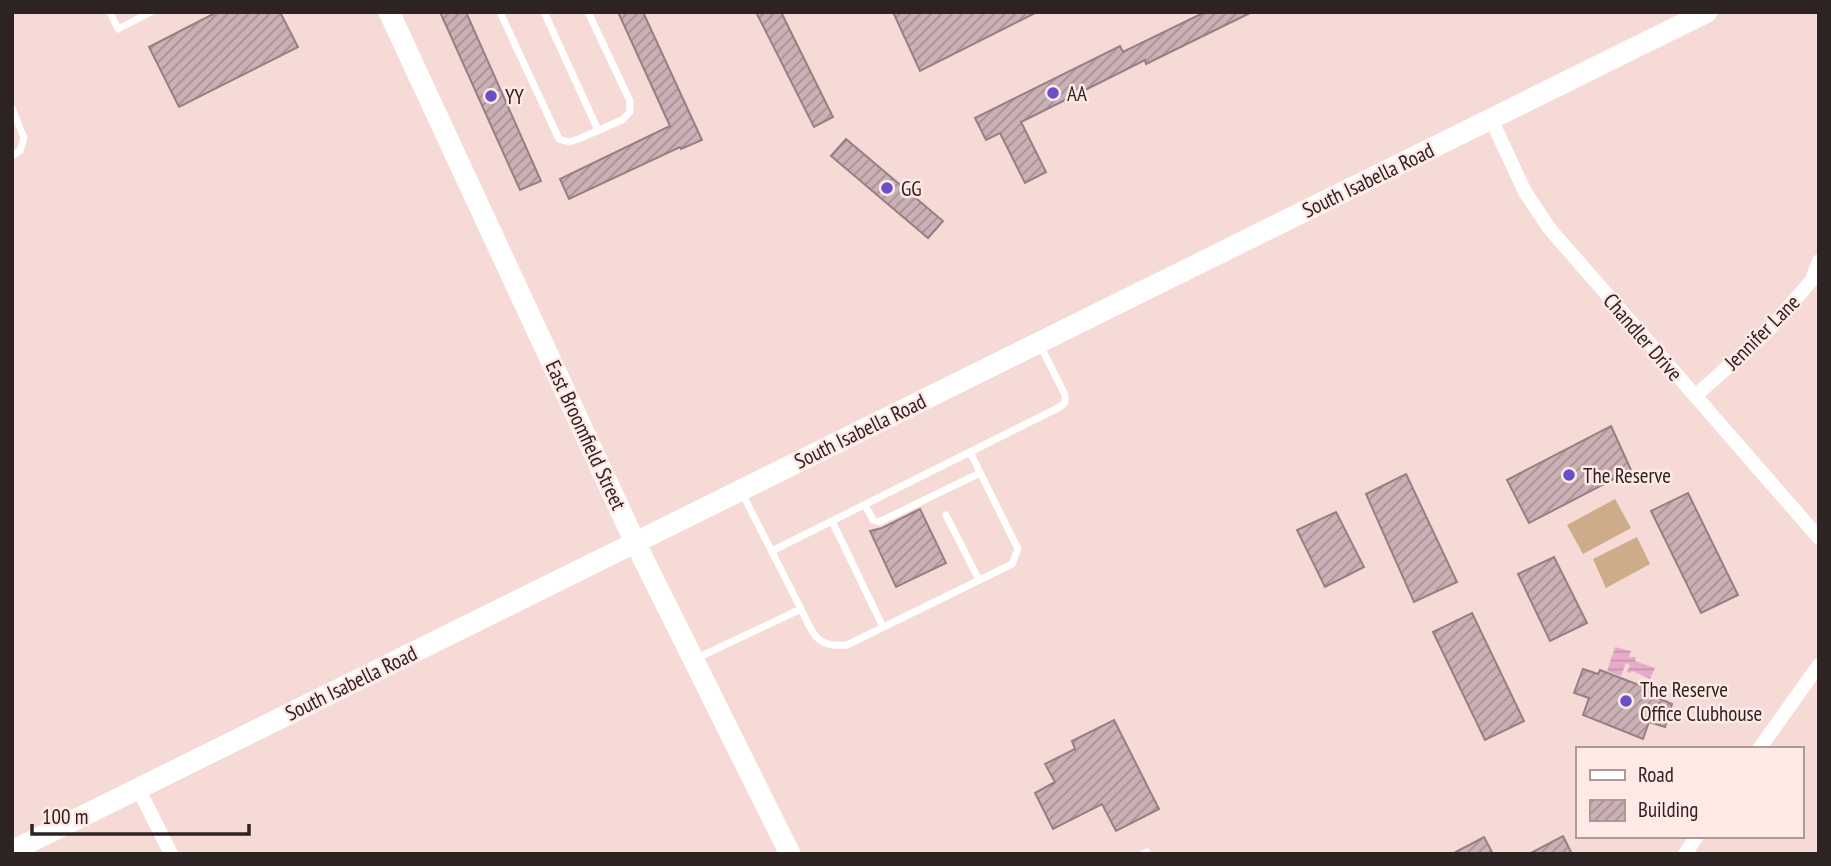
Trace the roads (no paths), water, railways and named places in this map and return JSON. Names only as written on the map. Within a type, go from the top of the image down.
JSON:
[{"type":"main road","name":"East Broomfield Street","points":[[390,12],[635,542],[790,854]]},
{"type":"main road","name":"South Isabella Road","points":[[12,851],[1707,12]]},
{"type":"street","name":"Chandler Drive","points":[[1491,119],[1525,192],[1549,228],[1819,538]]},
{"type":"street","name":"Jennifer Lane","points":[[1695,396],[1765,334],[1812,280],[1819,261]]},
{"type":"street","points":[[1760,747],[1819,665]]},
{"type":"street","points":[[138,789],[170,854]]},
{"type":"street","points":[[1685,854],[1696,838]]},
{"type":"lane","points":[[110,12],[118,29],[151,12]]},
{"type":"lane","points":[[500,12],[559,139],[569,142],[622,120],[630,112],[630,101],[588,12]]},
{"type":"lane","points":[[544,12],[598,130]]},
{"type":"lane","points":[[12,108],[24,138],[20,151],[12,156]]},
{"type":"lane","points":[[772,551],[1060,407],[1065,402],[1065,395],[1039,342]]},
{"type":"lane","points":[[741,490],[819,641],[831,647],[847,645],[1012,564],[1018,549],[970,452]]},
{"type":"lane","points":[[865,505],[873,520],[879,522],[980,473]]},
{"type":"lane","points":[[946,516],[979,580]]},
{"type":"lane","points":[[832,521],[883,627]]},
{"type":"lane","points":[[694,659],[801,609]]},
{"type":"place","name":"AA","points":[[1053,93]]},
{"type":"place","name":"YY","points":[[491,96]]},
{"type":"place","name":"GG","points":[[887,188]]},
{"type":"place","name":"The Reserve","points":[[1569,475]]},
{"type":"place","name":"The Reserve Office Clubhouse","points":[[1626,701]]}]
